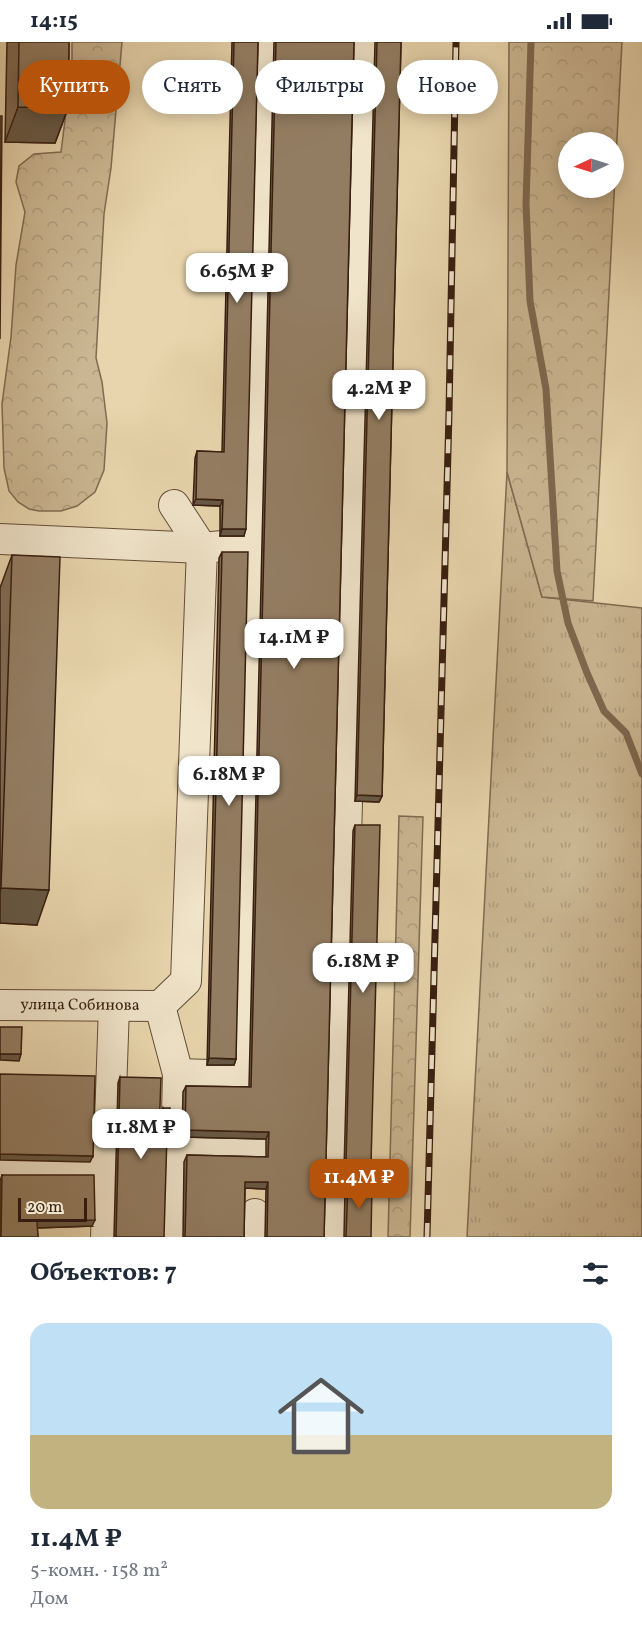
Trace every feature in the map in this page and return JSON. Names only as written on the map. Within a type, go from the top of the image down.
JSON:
[{"type":"street","points":[[178,1074],[242,1076],[266,42]]},
{"type":"street","points":[[335,1237],[368,42]]},
{"type":"street","points":[[174,505],[202,548],[186,981],[160,1006],[178,1074],[174,1237]]},
{"type":"street","points":[[0,539],[202,548],[253,543]]},
{"type":"street","name":"улица Собинова","points":[[0,1005],[160,1006]]},
{"type":"street","points":[[106,1237],[114,1006]]},
{"type":"street","points":[[176,1149],[258,1150]]},
{"type":"street","points":[[0,1171],[108,1173]]},
{"type":"green space","points":[[72,42],[122,42],[120,60],[72,60]]},
{"type":"green space","points":[[509,42],[622,42],[617,132],[558,132],[558,198],[614,198],[593,601],[542,597],[507,472]]},
{"type":"green space","points":[[66,114],[116,114],[104,214],[96,358],[102,382],[107,423],[104,470],[95,492],[77,506],[61,511],[39,511],[29,509],[18,502],[9,491],[4,468],[2,404],[11,337],[16,265],[25,212],[16,182],[19,166],[34,154],[61,152]]},
{"type":"green space","points":[[507,472],[542,597],[642,608],[642,1237],[467,1237]]},
{"type":"green space","points":[[399,816],[423,817],[410,1237],[388,1237]]},
{"type":"building","points":[[19,42],[69,42],[69,60],[19,60]]},
{"type":"building","points":[[234,42],[258,42],[258,60],[255,60],[256,114],[246,529],[222,529],[223,500],[196,499],[197,451],[224,452],[232,114],[243,114],[243,60],[234,60]]},
{"type":"building","points":[[276,42],[354,42],[354,60],[276,60]]},
{"type":"building","points":[[377,42],[401,42],[401,60],[397,60],[397,114],[399,114],[382,796],[357,795],[375,114],[385,114],[385,60],[377,60]]},
{"type":"building","points":[[274,114],[352,114],[324,1237],[267,1237],[268,1182],[245,1182],[244,1237],[185,1237],[187,1155],[268,1157],[269,1132],[185,1130],[186,1086],[251,1087]]},
{"type":"building","points":[[0,116],[2,116],[0,339]]},
{"type":"building","points":[[222,552],[248,552],[236,1059],[209,1058]]},
{"type":"building","points":[[12,555],[60,557],[49,890],[1,888]]},
{"type":"building","points":[[355,825],[380,825],[371,1164],[346,1163]]},
{"type":"building","points":[[0,1027],[22,1027],[21,1054],[0,1054]]},
{"type":"building","points":[[0,1074],[95,1076],[93,1156],[0,1154]]},
{"type":"building","points":[[120,1077],[161,1078],[159,1134],[167,1134],[164,1237],[116,1237]]},
{"type":"building","points":[[163,1108],[170,1108],[169,1115],[163,1115]]},
{"type":"building","points":[[2,1175],[94,1175],[95,1220],[37,1221],[38,1237],[1,1237]]},
{"type":"building","points":[[348,1182],[372,1183],[371,1237],[346,1237]]},
{"type":"waterway","points":[[531,42],[526,204],[530,301],[546,389],[557,571],[568,623],[587,673],[604,711],[626,733],[642,774]]},
{"type":"railway","points":[[427,1237],[449,413],[456,42]]}]
